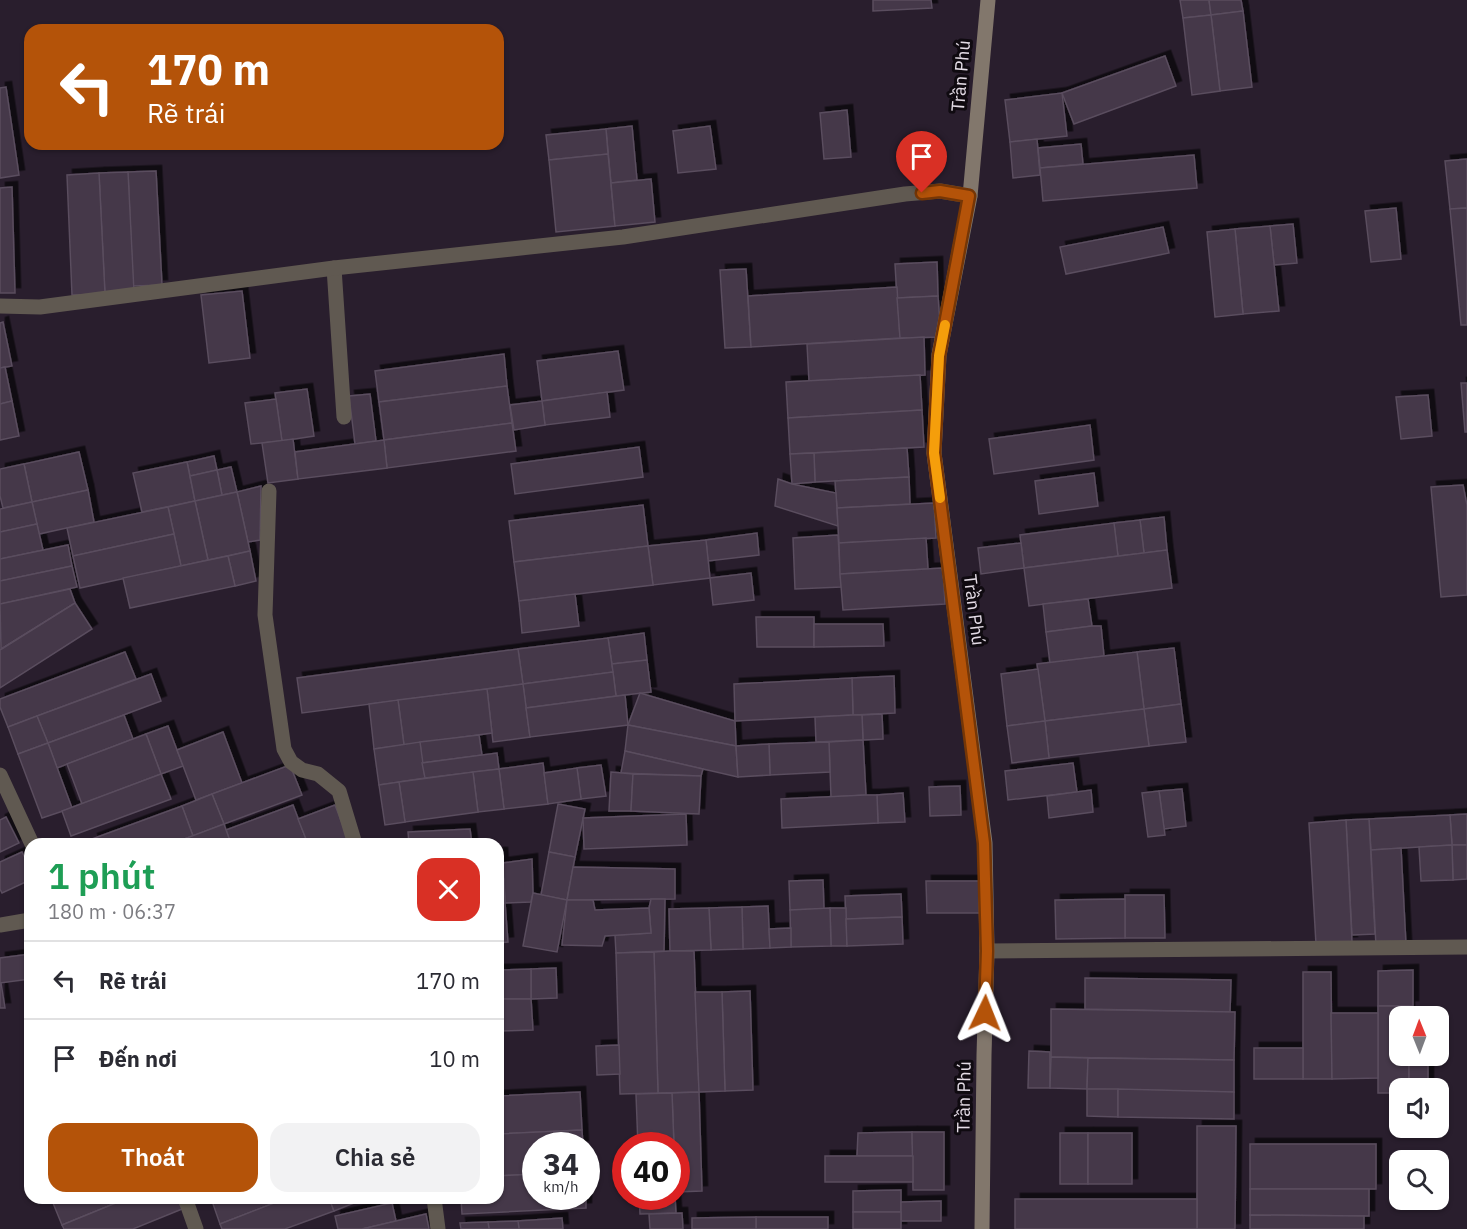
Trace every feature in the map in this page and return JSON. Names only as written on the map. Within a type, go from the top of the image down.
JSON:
[{"type":"street","name":"Trần Phú","points":[[982,1229],[987,951],[984,843],[934,453],[939,356],[969,196],[988,0]]},
{"type":"street","points":[[0,306],[40,307],[334,268],[623,237],[904,194],[940,191],[969,196]]},
{"type":"street","points":[[334,268],[344,417]]},
{"type":"street","points":[[269,491],[265,615],[284,749],[291,762],[302,770],[318,774],[339,791],[353,838]]},
{"type":"street","points":[[0,775],[29,838]]},
{"type":"street","points":[[0,925],[24,921]]},
{"type":"street","points":[[987,951],[1467,947]]},
{"type":"street","points":[[187,1204],[196,1229]]},
{"type":"street","points":[[435,1204],[438,1229]]},
{"type":"building","points":[[873,0],[931,0],[932,8],[873,11]]},
{"type":"building","points":[[1180,0],[1209,0],[1211,15],[1183,18]]},
{"type":"building","points":[[1209,0],[1241,0],[1243,11],[1211,15]]},
{"type":"building","points":[[1243,11],[1252,87],[1220,91],[1211,15]]},
{"type":"building","points":[[1211,15],[1220,91],[1192,95],[1183,18]]},
{"type":"building","points":[[1165,56],[1176,86],[1074,124],[1062,93]]},
{"type":"building","points":[[6,87],[19,175],[0,178],[0,88]]},
{"type":"building","points":[[1062,93],[1067,136],[1010,142],[1005,100]]},
{"type":"building","points":[[847,110],[851,157],[824,159],[820,113]]},
{"type":"building","points":[[632,126],[637,180],[611,183],[606,129]]},
{"type":"building","points":[[710,126],[716,169],[678,173],[673,131]]},
{"type":"building","points":[[606,129],[608,154],[549,160],[546,135]]},
{"type":"building","points":[[1037,139],[1040,175],[1013,178],[1010,142]]},
{"type":"building","points":[[1081,144],[1083,164],[1040,168],[1038,148]]},
{"type":"building","points":[[608,154],[615,226],[556,232],[549,160]]},
{"type":"building","points":[[1194,155],[1197,188],[1043,201],[1040,168]]},
{"type":"building","points":[[1467,159],[1467,208],[1450,209],[1445,161]]},
{"type":"building","points":[[156,171],[162,285],[133,286],[128,172]]},
{"type":"building","points":[[128,172],[134,292],[105,294],[99,173]]},
{"type":"building","points":[[99,173],[105,294],[72,295],[67,175]]},
{"type":"building","points":[[651,179],[655,222],[615,226],[611,183]]},
{"type":"building","points":[[12,187],[15,293],[0,293],[0,188]]},
{"type":"building","points":[[1396,208],[1401,259],[1371,262],[1365,211]]},
{"type":"building","points":[[1467,208],[1467,325],[1461,325],[1450,209]]},
{"type":"building","points":[[1293,224],[1297,263],[1274,265],[1270,226]]},
{"type":"building","points":[[1270,226],[1279,311],[1243,314],[1235,229]]},
{"type":"building","points":[[1163,227],[1169,253],[1066,274],[1060,247]]},
{"type":"building","points":[[1235,229],[1243,314],[1215,317],[1207,232]]},
{"type":"building","points":[[937,262],[938,296],[897,298],[895,264]]},
{"type":"building","points":[[746,269],[751,347],[725,348],[720,270]]},
{"type":"building","points":[[897,287],[900,338],[751,347],[748,296]]},
{"type":"building","points":[[242,291],[250,358],[209,363],[201,295]]},
{"type":"building","points":[[938,296],[941,337],[900,338],[897,298]]},
{"type":"building","points":[[3,322],[12,366],[0,368],[0,323]]},
{"type":"building","points":[[924,337],[925,375],[809,381],[807,344]]},
{"type":"building","points":[[618,351],[624,390],[542,401],[537,361]]},
{"type":"building","points":[[504,354],[507,386],[379,402],[375,371]]},
{"type":"building","points":[[5,367],[12,401],[0,404],[0,368]]},
{"type":"building","points":[[920,375],[922,410],[788,418],[786,382]]},
{"type":"building","points":[[1461,383],[1467,383],[1467,432],[1465,432]]},
{"type":"building","points":[[507,386],[512,423],[384,440],[379,402]]},
{"type":"building","points":[[307,389],[314,436],[282,441],[275,393]]},
{"type":"building","points":[[607,392],[610,417],[545,425],[542,401]]},
{"type":"building","points":[[370,394],[376,441],[355,444],[349,396]]},
{"type":"building","points":[[1428,395],[1432,436],[1401,439],[1396,397]]},
{"type":"building","points":[[276,399],[282,441],[251,444],[245,403]]},
{"type":"building","points":[[12,401],[19,436],[0,440],[0,404]]},
{"type":"building","points":[[542,401],[545,425],[514,430],[510,405]]},
{"type":"building","points":[[922,410],[924,447],[790,454],[788,418]]},
{"type":"building","points":[[512,423],[516,451],[387,468],[384,440]]},
{"type":"building","points":[[1090,425],[1094,460],[994,474],[989,439]]},
{"type":"building","points":[[293,439],[298,479],[268,483],[262,443]]},
{"type":"building","points":[[384,440],[387,468],[298,479],[295,452]]},
{"type":"building","points":[[639,447],[643,477],[515,494],[511,464]]},
{"type":"building","points":[[907,448],[909,477],[815,482],[814,453]]},
{"type":"building","points":[[79,452],[88,490],[32,502],[24,464]]},
{"type":"building","points":[[814,453],[815,482],[792,484],[790,454]]},
{"type":"building","points":[[214,456],[217,470],[190,476],[187,462]]},
{"type":"building","points":[[187,462],[195,501],[142,512],[133,473]]},
{"type":"building","points":[[24,464],[32,502],[3,508],[0,496],[0,469]]},
{"type":"building","points":[[231,467],[237,492],[222,495],[217,470]]},
{"type":"building","points":[[217,470],[222,495],[195,501],[190,476]]},
{"type":"building","points":[[1094,473],[1098,506],[1039,514],[1035,481]]},
{"type":"building","points":[[909,477],[910,504],[837,508],[835,481]]},
{"type":"building","points":[[778,479],[836,493],[838,526],[775,506]]},
{"type":"building","points":[[1463,485],[1467,505],[1467,595],[1441,597],[1431,487]]},
{"type":"building","points":[[261,486],[260,540],[248,542],[237,492]]},
{"type":"building","points":[[88,490],[94,522],[39,534],[32,502]]},
{"type":"building","points":[[237,492],[250,551],[208,560],[195,501]]},
{"type":"building","points":[[195,501],[208,560],[181,566],[168,507]]},
{"type":"building","points":[[32,502],[37,524],[0,532],[0,509]]},
{"type":"building","points":[[934,503],[936,538],[839,543],[837,508]]},
{"type":"building","points":[[643,505],[648,546],[514,562],[509,521]]},
{"type":"building","points":[[168,507],[174,534],[73,556],[67,528]]},
{"type":"building","points":[[1164,517],[1167,550],[1144,553],[1140,520]]},
{"type":"building","points":[[1140,520],[1144,553],[1118,556],[1114,523]]},
{"type":"building","points":[[1114,523],[1118,556],[1024,568],[1020,535]]},
{"type":"building","points":[[37,524],[43,550],[0,559],[0,532]]},
{"type":"building","points":[[757,533],[759,555],[708,561],[706,540]]},
{"type":"building","points":[[174,534],[181,566],[80,588],[73,556]]},
{"type":"building","points":[[838,535],[841,587],[795,589],[793,538]]},
{"type":"building","points":[[926,538],[928,569],[840,574],[839,543]]},
{"type":"building","points":[[706,540],[710,578],[653,585],[648,546]]},
{"type":"building","points":[[1021,543],[1024,568],[981,574],[978,548]]},
{"type":"building","points":[[68,545],[72,566],[0,581],[0,559]]},
{"type":"building","points":[[648,546],[653,585],[519,601],[514,562]]},
{"type":"building","points":[[1167,550],[1172,588],[1029,606],[1024,568]]},
{"type":"building","points":[[250,551],[256,581],[235,586],[228,556]]},
{"type":"building","points":[[228,556],[235,586],[130,608],[123,578]]},
{"type":"building","points":[[72,566],[77,587],[0,604],[0,581]]},
{"type":"building","points":[[943,568],[945,604],[843,610],[840,574]]},
{"type":"building","points":[[751,573],[754,600],[713,605],[710,578]]},
{"type":"building","points":[[70,589],[75,603],[1,649],[0,604]]},
{"type":"building","points":[[575,594],[579,626],[522,633],[519,601]]},
{"type":"building","points":[[1088,599],[1092,626],[1046,632],[1043,604]]},
{"type":"building","points":[[75,603],[92,629],[0,688],[0,650]]},
{"type":"building","points":[[756,617],[814,617],[814,647],[757,647]]},
{"type":"building","points":[[814,624],[883,624],[884,646],[814,647]]},
{"type":"building","points":[[1101,626],[1104,656],[1050,663],[1046,632]]},
{"type":"building","points":[[644,633],[647,660],[612,664],[608,638]]},
{"type":"building","points":[[608,638],[613,672],[523,684],[518,649]]},
{"type":"building","points":[[1174,648],[1181,704],[1144,709],[1137,652]]},
{"type":"building","points":[[518,649],[523,684],[302,713],[297,678]]},
{"type":"building","points":[[125,652],[136,679],[8,727],[0,707],[0,699]]},
{"type":"building","points":[[1137,652],[1144,709],[1045,721],[1037,664]]},
{"type":"building","points":[[647,660],[651,692],[616,696],[612,664]]},
{"type":"building","points":[[1038,669],[1045,721],[1007,726],[1001,674]]},
{"type":"building","points":[[613,672],[616,696],[526,708],[523,684]]},
{"type":"building","points":[[151,674],[161,701],[48,743],[37,716]]},
{"type":"building","points":[[894,676],[895,713],[853,715],[852,678]]},
{"type":"building","points":[[852,678],[853,715],[735,721],[734,684]]},
{"type":"building","points":[[523,684],[530,737],[493,742],[487,689]]},
{"type":"building","points":[[487,689],[492,733],[404,745],[398,700]]},
{"type":"building","points":[[640,693],[735,721],[736,746],[628,725]]},
{"type":"building","points":[[625,695],[628,725],[530,737],[526,708]]},
{"type":"building","points":[[398,700],[404,745],[374,749],[369,704]]},
{"type":"building","points":[[1181,704],[1186,742],[1149,746],[1144,709]]},
{"type":"building","points":[[1144,709],[1149,746],[1049,758],[1045,721]]},
{"type":"building","points":[[882,714],[883,739],[863,740],[862,715]]},
{"type":"building","points":[[124,715],[133,739],[57,768],[48,743]]},
{"type":"building","points":[[862,715],[863,740],[816,742],[815,717]]},
{"type":"building","points":[[37,716],[48,743],[18,754],[8,727]]},
{"type":"building","points":[[1045,721],[1049,758],[1012,763],[1007,726]]},
{"type":"building","points":[[628,725],[736,746],[738,777],[625,751]]},
{"type":"building","points":[[168,726],[183,766],[161,774],[146,734]]},
{"type":"building","points":[[223,732],[242,783],[196,800],[177,750]]},
{"type":"building","points":[[146,734],[161,774],[82,804],[67,764]]},
{"type":"building","points":[[479,735],[482,755],[422,763],[420,742]]},
{"type":"building","points":[[863,740],[866,795],[831,797],[829,742]]},
{"type":"building","points":[[420,742],[425,778],[379,785],[374,749]]},
{"type":"building","points":[[829,742],[830,772],[770,775],[769,744]]},
{"type":"building","points":[[48,743],[72,808],[42,818],[18,754]]},
{"type":"building","points":[[769,744],[770,775],[738,777],[736,746]]},
{"type":"building","points":[[625,751],[703,769],[701,776],[621,773]]},
{"type":"building","points":[[497,753],[499,769],[425,778],[422,763]]},
{"type":"building","points":[[543,763],[548,804],[504,809],[499,769]]},
{"type":"building","points":[[1073,763],[1077,792],[1008,800],[1005,771]]},
{"type":"building","points":[[290,765],[302,795],[224,824],[212,794]]},
{"type":"building","points":[[601,765],[606,796],[581,799],[577,768]]},
{"type":"building","points":[[577,768],[581,799],[548,804],[544,773]]},
{"type":"building","points":[[499,769],[504,809],[478,812],[473,772]]},
{"type":"building","points":[[473,772],[478,812],[405,822],[399,782]]},
{"type":"building","points":[[611,772],[633,774],[631,811],[609,811]]},
{"type":"building","points":[[161,774],[171,799],[71,836],[62,811]]},
{"type":"building","points":[[633,774],[701,776],[699,814],[631,811]]},
{"type":"building","points":[[399,782],[405,822],[385,825],[379,785]]},
{"type":"building","points":[[960,786],[961,815],[930,816],[929,787]]},
{"type":"building","points":[[1182,789],[1186,826],[1164,829],[1159,791]]},
{"type":"building","points":[[1091,790],[1093,812],[1049,818],[1047,796]]},
{"type":"building","points":[[1159,791],[1165,835],[1148,837],[1142,793]]},
{"type":"building","points":[[903,793],[905,822],[878,823],[877,795]]},
{"type":"building","points":[[212,794],[224,824],[193,836],[182,806]]},
{"type":"building","points":[[877,795],[878,823],[782,828],[781,799]]},
{"type":"building","points":[[558,804],[585,809],[575,857],[549,852]]},
{"type":"building","points":[[293,805],[306,838],[229,838],[226,830]]},
{"type":"building","points":[[335,805],[348,838],[306,838],[298,819]]},
{"type":"building","points":[[182,806],[193,836],[187,838],[95,838]]},
{"type":"building","points":[[686,814],[687,845],[584,849],[583,818]]},
{"type":"building","points":[[1467,814],[1467,845],[1452,845],[1450,815]]},
{"type":"building","points":[[1450,815],[1452,845],[1371,850],[1369,819]]},
{"type":"building","points":[[6,817],[19,843],[0,852],[0,820]]},
{"type":"building","points":[[1369,819],[1375,934],[1352,935],[1346,820]]},
{"type":"building","points":[[1346,820],[1352,942],[1316,944],[1309,823]]},
{"type":"building","points":[[224,824],[229,838],[187,838]]},
{"type":"building","points":[[470,829],[471,838],[408,838],[408,832]]},
{"type":"building","points":[[1452,845],[1467,845],[1467,879],[1453,880]]},
{"type":"building","points":[[1452,845],[1453,880],[1421,881],[1419,847]]},
{"type":"building","points":[[1401,848],[1406,945],[1376,946],[1371,850]]},
{"type":"building","points":[[22,852],[24,883],[2,893],[0,862]]},
{"type":"building","points":[[549,852],[575,857],[567,900],[541,895]]},
{"type":"building","points":[[532,859],[531,902],[505,903],[504,863]]},
{"type":"building","points":[[573,867],[675,869],[675,899],[567,900]]},
{"type":"building","points":[[823,880],[824,909],[790,910],[789,881]]},
{"type":"building","points":[[926,881],[980,881],[980,913],[927,913]]},
{"type":"building","points":[[533,893],[567,900],[557,952],[523,946]]},
{"type":"building","points":[[901,894],[902,917],[846,919],[845,896]]},
{"type":"building","points":[[1125,895],[1164,895],[1165,938],[1125,938]]},
{"type":"building","points":[[651,899],[665,899],[664,951],[616,953],[615,935],[651,933],[649,908]]},
{"type":"building","points":[[1125,899],[1125,938],[1056,939],[1055,900]]},
{"type":"building","points":[[567,900],[593,900],[595,910],[649,908],[651,933],[605,936],[602,946],[562,945]]},
{"type":"building","points":[[504,903],[508,942],[504,942]]},
{"type":"building","points":[[768,906],[770,948],[743,949],[742,907]]},
{"type":"building","points":[[742,907],[743,949],[711,950],[709,908]]},
{"type":"building","points":[[709,908],[711,950],[670,951],[669,909]]},
{"type":"building","points":[[830,908],[846,908],[847,946],[831,946]]},
{"type":"building","points":[[830,908],[831,946],[791,947],[790,910]]},
{"type":"building","points":[[902,917],[903,944],[847,946],[846,919]]},
{"type":"building","points":[[791,928],[791,947],[770,948],[769,929]]},
{"type":"building","points":[[694,951],[699,1092],[658,1093],[654,952]]},
{"type":"building","points":[[654,952],[658,1093],[620,1094],[616,953]]},
{"type":"building","points":[[24,955],[24,980],[0,983],[0,958]]},
{"type":"building","points":[[556,968],[557,998],[531,999],[531,969]]},
{"type":"building","points":[[531,969],[531,999],[504,999],[504,970]]},
{"type":"building","points":[[1413,970],[1413,1006],[1378,1006],[1378,971]]},
{"type":"building","points":[[1303,972],[1331,972],[1332,1079],[1303,1079]]},
{"type":"building","points":[[1085,978],[1231,980],[1230,1012],[1085,1009]]},
{"type":"building","points":[[1,983],[5,1008],[0,1008]]},
{"type":"building","points":[[750,991],[753,1090],[725,1091],[722,992]]},
{"type":"building","points":[[695,992],[722,992],[725,1091],[699,1092]]},
{"type":"building","points":[[504,999],[531,999],[533,1030],[504,1031]]},
{"type":"building","points":[[1378,1006],[1389,1006],[1389,1066],[1409,1066],[1409,1078],[1389,1078],[1389,1093],[1378,1093]]},
{"type":"building","points":[[1051,1009],[1235,1012],[1234,1060],[1051,1057]]},
{"type":"building","points":[[1331,1013],[1378,1013],[1378,1078],[1332,1079]]},
{"type":"building","points":[[619,1045],[620,1074],[597,1075],[596,1046]]},
{"type":"building","points":[[1254,1048],[1303,1048],[1303,1079],[1254,1079]]},
{"type":"building","points":[[1029,1051],[1050,1052],[1050,1088],[1028,1088]]},
{"type":"building","points":[[1051,1057],[1088,1058],[1087,1089],[1050,1088]]},
{"type":"building","points":[[1088,1058],[1234,1060],[1234,1092],[1087,1089]]},
{"type":"building","points":[[1409,1066],[1428,1066],[1428,1078],[1409,1078]]},
{"type":"building","points":[[1087,1089],[1118,1089],[1118,1117],[1087,1116]]},
{"type":"building","points":[[1118,1089],[1234,1092],[1234,1119],[1118,1117]]},
{"type":"building","points":[[580,1092],[582,1130],[504,1134],[504,1096]]},
{"type":"building","points":[[699,1092],[702,1191],[690,1191],[690,1132],[673,1132],[672,1093]]},
{"type":"building","points":[[672,1093],[673,1132],[637,1132],[636,1094]]},
{"type":"building","points":[[1197,1126],[1236,1126],[1235,1229],[1197,1229]]},
{"type":"building","points":[[582,1130],[582,1132],[540,1132]]},
{"type":"building","points":[[912,1132],[913,1156],[857,1156],[858,1133]]},
{"type":"building","points":[[912,1132],[944,1132],[944,1190],[913,1190]]},
{"type":"building","points":[[522,1133],[522,1175],[504,1176],[504,1134]]},
{"type":"building","points":[[1060,1133],[1088,1133],[1088,1184],[1060,1184]]},
{"type":"building","points":[[1088,1133],[1132,1133],[1132,1184],[1088,1184]]},
{"type":"building","points":[[1250,1144],[1376,1144],[1376,1189],[1250,1189]]},
{"type":"building","points":[[825,1156],[913,1156],[913,1182],[825,1182]]},
{"type":"building","points":[[522,1175],[522,1210],[545,1210],[462,1214],[461,1204],[504,1204],[504,1176]]},
{"type":"building","points":[[1250,1189],[1369,1189],[1369,1216],[1250,1215]]},
{"type":"building","points":[[901,1190],[901,1212],[853,1212],[853,1191]]},
{"type":"building","points":[[1015,1199],[1197,1199],[1197,1229],[1015,1229]]},
{"type":"building","points":[[941,1201],[941,1221],[901,1221],[901,1202]]},
{"type":"building","points":[[53,1204],[114,1204],[62,1225]]},
{"type":"building","points":[[113,1204],[180,1204],[182,1209],[133,1229],[64,1229],[62,1225]]},
{"type":"building","points":[[213,1204],[272,1204],[220,1224]]},
{"type":"building","points":[[272,1204],[331,1204],[334,1211],[285,1229],[222,1229],[220,1224]]},
{"type":"building","points":[[331,1204],[352,1204],[334,1211]]},
{"type":"building","points":[[392,1204],[396,1221],[362,1229],[338,1229],[335,1216]]},
{"type":"building","points":[[640,1210],[676,1210],[676,1213],[640,1214]]},
{"type":"building","points":[[853,1212],[901,1212],[901,1229],[853,1229]]},
{"type":"building","points":[[682,1213],[683,1229],[650,1229],[649,1214]]},
{"type":"building","points":[[426,1214],[429,1229],[362,1229],[396,1221]]},
{"type":"building","points":[[1250,1215],[1364,1216],[1364,1229],[1250,1229]]},
{"type":"building","points":[[756,1217],[828,1217],[828,1229],[756,1229]]},
{"type":"building","points":[[756,1217],[756,1229],[692,1229],[692,1218]]},
{"type":"building","points":[[562,1218],[563,1229],[519,1229],[518,1221]]},
{"type":"building","points":[[518,1221],[519,1229],[489,1229],[488,1222]]},
{"type":"building","points":[[488,1222],[489,1229],[461,1229],[460,1223]]},
{"type":"slow traffic","points":[[940,498],[934,453],[939,356],[945,325]]},
{"type":"route","points":[[922,193],[940,191],[969,196],[939,356],[934,453],[984,843],[987,951],[985,1013]]}]
